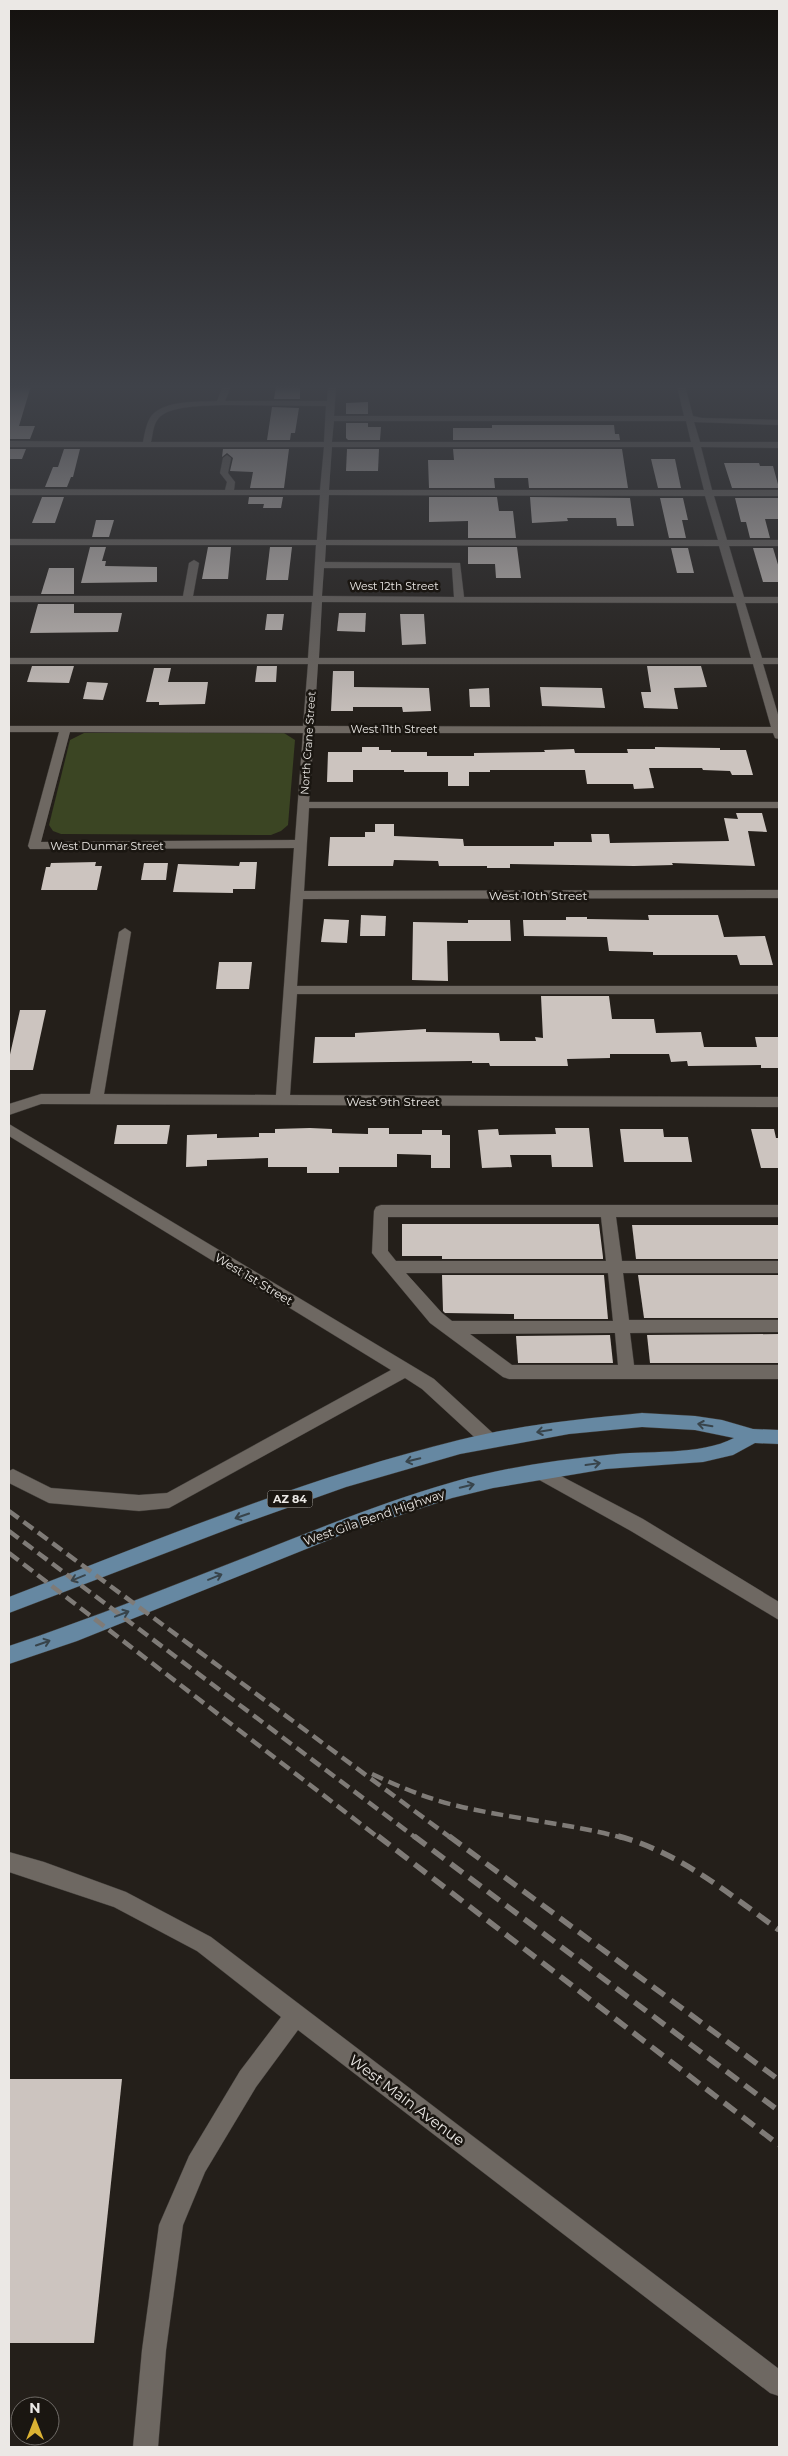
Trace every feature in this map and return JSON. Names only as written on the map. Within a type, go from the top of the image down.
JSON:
[{"type":"main road","name":"AZ 84","points":[[9,1605],[210,1528],[346,1479],[490,1441],[569,1427],[642,1420],[695,1423],[722,1427],[753,1436],[779,1437]]},
{"type":"main road","name":"West Gila Bend Highway","points":[[9,1655],[76,1632],[405,1504],[492,1480],[540,1472],[606,1462],[703,1455],[727,1450],[753,1436]]},
{"type":"street","name":"North Crane Street","points":[[284,1101],[289,990],[314,661],[324,501]]},
{"type":"street","points":[[711,501],[779,732]]},
{"type":"street","points":[[9,542],[779,543]]},
{"type":"street","points":[[188,598],[194,563]]},
{"type":"street","points":[[320,565],[457,565],[459,599]]},
{"type":"street","name":"West 12th Street","points":[[9,598],[779,600]]},
{"type":"street","points":[[9,661],[779,661]]},
{"type":"street","name":"West 11th Street","points":[[9,730],[309,729],[779,732]]},
{"type":"street","name":"West Dunmar Street","points":[[65,730],[34,846],[300,844]]},
{"type":"street","points":[[303,805],[779,805]]},
{"type":"street","name":"West 10th Street","points":[[297,895],[779,894]]},
{"type":"street","points":[[96,1100],[125,932]]},
{"type":"street","points":[[289,990],[779,990]]},
{"type":"street","name":"West 9th Street","points":[[9,1110],[42,1099],[779,1102]]},
{"type":"street","name":"West 1st Street","points":[[9,1129],[428,1384],[490,1441]]},
{"type":"street","points":[[779,1211],[381,1212],[380,1253],[436,1318],[508,1372],[779,1372]]},
{"type":"street","points":[[608,1212],[627,1372]]},
{"type":"street","points":[[393,1267],[779,1267]]},
{"type":"street","points":[[449,1328],[779,1326]]},
{"type":"street","points":[[13,1477],[49,1495],[139,1503],[168,1500],[405,1370]]},
{"type":"street","points":[[540,1472],[637,1525],[779,1612]]},
{"type":"street","name":"West Main Avenue","points":[[9,1862],[44,1872],[119,1899],[204,1944],[779,2384]]},
{"type":"street","points":[[145,2447],[154,2350],[171,2225],[197,2164],[248,2079],[296,2015]]},
{"type":"green space","points":[[84,733],[284,733],[295,740],[288,825],[281,831],[271,835],[61,834],[53,831],[49,825],[70,740]]},
{"type":"building","points":[[41,501],[63,501],[55,523],[32,523]]},
{"type":"building","points":[[248,501],[282,501],[281,508],[263,508],[264,504],[248,504]]},
{"type":"building","points":[[429,501],[498,501],[499,511],[513,511],[516,538],[468,538],[468,521],[429,522]]},
{"type":"building","points":[[530,501],[630,501],[634,526],[617,526],[616,518],[567,518],[568,521],[532,523]]},
{"type":"building","points":[[661,501],[684,501],[688,520],[682,520],[686,538],[669,538]]},
{"type":"building","points":[[736,501],[779,501],[779,519],[765,519],[770,538],[750,538],[746,522],[741,522]]},
{"type":"building","points":[[96,520],[114,520],[109,537],[92,537]]},
{"type":"building","points":[[90,547],[106,547],[102,561],[106,561],[105,566],[157,567],[157,582],[81,583]]},
{"type":"building","points":[[208,547],[231,547],[228,579],[202,579]]},
{"type":"building","points":[[270,547],[292,547],[288,580],[266,580]]},
{"type":"building","points":[[468,547],[517,547],[521,578],[496,578],[495,564],[468,564]]},
{"type":"building","points":[[671,548],[688,548],[694,573],[677,573]]},
{"type":"building","points":[[753,548],[773,548],[779,568],[779,582],[763,582]]},
{"type":"building","points":[[49,568],[74,568],[74,594],[41,594]]},
{"type":"building","points":[[38,604],[74,604],[74,613],[122,613],[118,632],[30,633]]},
{"type":"building","points":[[339,613],[366,613],[365,632],[337,631]]},
{"type":"building","points":[[267,614],[284,614],[282,630],[265,630]]},
{"type":"building","points":[[400,614],[424,614],[426,644],[402,645]]},
{"type":"building","points":[[32,666],[74,666],[69,683],[27,682]]},
{"type":"building","points":[[257,666],[277,666],[276,682],[255,682]]},
{"type":"building","points":[[647,666],[701,666],[707,687],[674,688],[678,709],[644,708],[641,692],[651,692]]},
{"type":"building","points":[[154,668],[171,668],[168,682],[208,682],[205,704],[159,705],[159,702],[146,702]]},
{"type":"building","points":[[333,671],[354,671],[354,687],[429,688],[431,711],[403,712],[402,707],[353,707],[353,711],[331,711]]},
{"type":"building","points":[[87,682],[108,683],[103,700],[83,699]]},
{"type":"building","points":[[540,687],[602,688],[605,708],[542,706]]},
{"type":"building","points":[[489,688],[490,707],[470,707],[469,689]]},
{"type":"building","points":[[362,747],[379,747],[379,750],[391,750],[391,752],[427,752],[427,756],[474,756],[474,753],[545,752],[544,750],[574,749],[575,753],[628,753],[627,749],[655,749],[655,747],[720,748],[720,750],[746,750],[753,775],[732,775],[730,771],[703,770],[702,768],[649,768],[654,788],[634,789],[633,784],[587,784],[585,770],[490,770],[490,772],[469,772],[469,786],[448,786],[448,772],[353,770],[353,782],[327,782],[328,752],[362,752]]},
{"type":"building","points":[[736,813],[762,813],[767,832],[748,831],[755,866],[672,863],[673,865],[634,866],[510,864],[510,868],[487,868],[487,866],[439,866],[438,861],[394,860],[393,866],[328,866],[330,837],[365,837],[365,832],[375,832],[375,824],[394,824],[394,836],[463,839],[464,846],[554,846],[554,842],[592,842],[591,834],[609,834],[610,843],[729,841],[724,818],[738,819]]},
{"type":"building","points":[[96,862],[95,866],[102,866],[97,890],[41,890],[46,867],[50,867],[51,863]]},
{"type":"building","points":[[240,862],[257,862],[255,889],[233,889],[233,893],[173,892],[178,864],[239,866]]},
{"type":"building","points":[[144,863],[168,863],[166,880],[141,880]]},
{"type":"building","points":[[361,915],[386,916],[385,936],[360,936]]},
{"type":"building","points":[[648,915],[718,915],[724,937],[765,936],[773,965],[740,965],[737,955],[653,955],[653,952],[609,951],[607,937],[524,936],[523,920],[566,920],[566,917],[587,917],[587,919],[649,920]]},
{"type":"building","points":[[324,919],[349,920],[347,943],[321,942]]},
{"type":"building","points":[[468,920],[510,920],[511,941],[447,941],[448,981],[412,980],[413,922],[468,923]]},
{"type":"building","points":[[219,962],[252,962],[249,989],[216,989]]},
{"type":"building","points":[[541,996],[609,996],[612,1019],[654,1019],[656,1033],[701,1032],[704,1047],[757,1047],[755,1037],[779,1037],[779,1068],[761,1068],[761,1065],[688,1066],[687,1061],[671,1062],[669,1054],[610,1054],[610,1058],[567,1059],[568,1066],[490,1066],[489,1063],[472,1063],[472,1061],[313,1063],[315,1037],[355,1037],[355,1033],[426,1029],[426,1032],[499,1033],[500,1041],[536,1041],[535,1037],[543,1038]]},
{"type":"building","points":[[20,1010],[46,1010],[33,1070],[9,1070],[9,1059]]},
{"type":"building","points":[[117,1125],[170,1125],[167,1144],[114,1144]]},
{"type":"building","points":[[368,1128],[389,1128],[389,1134],[422,1134],[422,1130],[442,1130],[442,1135],[450,1135],[450,1168],[431,1168],[431,1155],[397,1154],[397,1167],[339,1167],[339,1173],[307,1173],[307,1167],[268,1167],[268,1158],[207,1160],[207,1166],[186,1167],[187,1135],[217,1134],[217,1138],[259,1137],[259,1133],[275,1133],[275,1129],[332,1129],[332,1133],[368,1134]]},
{"type":"building","points":[[555,1128],[589,1128],[593,1167],[552,1167],[551,1155],[510,1155],[512,1167],[482,1168],[478,1130],[498,1129],[499,1135],[556,1134]]},
{"type":"building","points":[[620,1129],[663,1129],[664,1137],[688,1137],[692,1162],[624,1162]]},
{"type":"building","points":[[751,1129],[774,1129],[776,1138],[779,1138],[779,1168],[761,1168]]},
{"type":"building","points":[[402,1224],[599,1224],[603,1259],[442,1259],[442,1256],[402,1256]]},
{"type":"building","points":[[632,1225],[779,1225],[779,1259],[636,1259]]},
{"type":"building","points":[[442,1275],[604,1275],[608,1319],[514,1319],[514,1314],[445,1313],[443,1311]]},
{"type":"building","points":[[638,1275],[779,1275],[779,1318],[644,1318]]},
{"type":"building","points":[[779,1334],[779,1363],[650,1363],[647,1335]]},
{"type":"building","points":[[610,1335],[613,1363],[518,1363],[516,1336]]},
{"type":"building","points":[[9,2079],[122,2079],[94,2343],[9,2343]]},
{"type":"railway","points":[[9,1511],[451,1838]]},
{"type":"railway","points":[[9,1531],[416,1838]]},
{"type":"railway","points":[[9,1553],[379,1838]]},
{"type":"railway","points":[[372,1774],[414,1792],[458,1806],[623,1838]]},
{"type":"railway","points":[[378,1836],[779,2145]]},
{"type":"railway","points":[[414,1836],[779,2111]]},
{"type":"railway","points":[[449,1836],[779,2080]]},
{"type":"railway","points":[[618,1836],[662,1852],[683,1863],[779,1930]]}]
